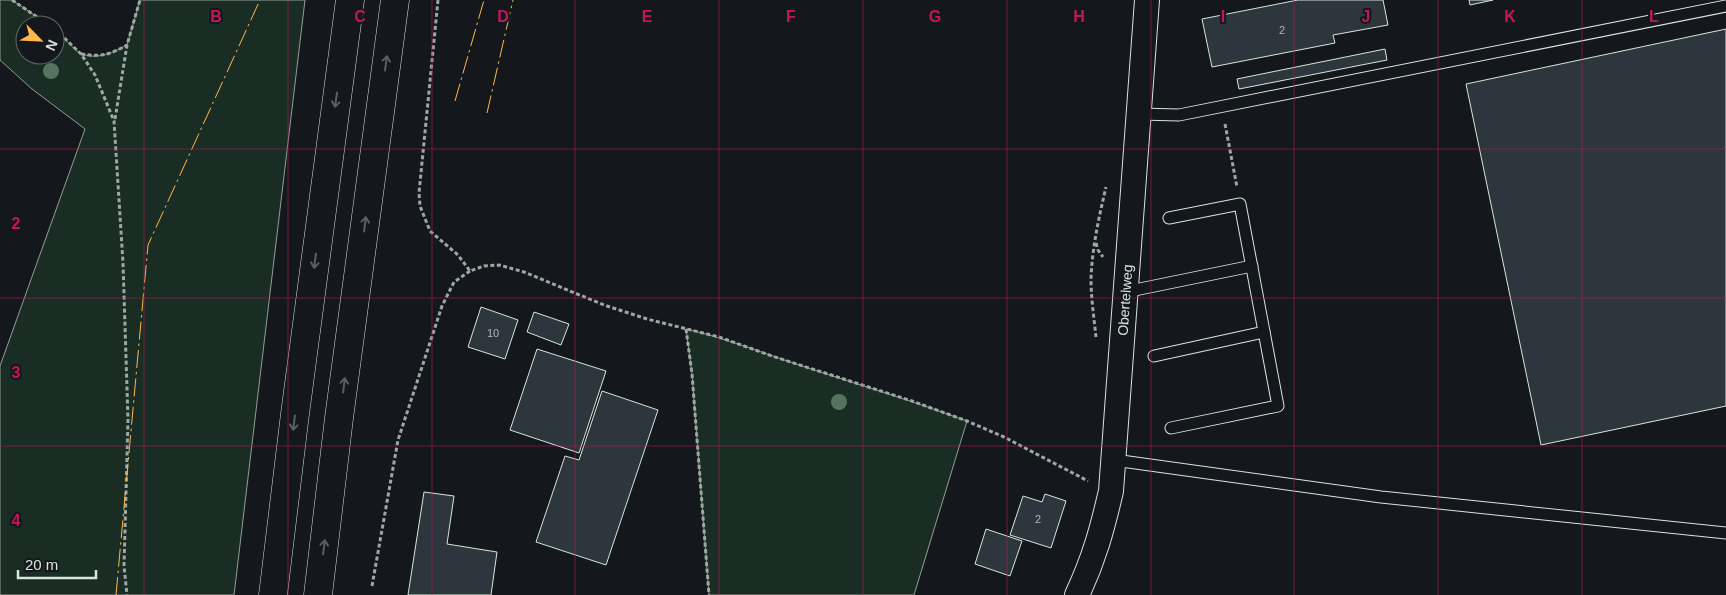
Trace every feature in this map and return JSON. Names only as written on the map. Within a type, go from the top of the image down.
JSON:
[{"type":"highway","points":[[273,595],[350,0]]},
{"type":"highway","points":[[318,595],[340,408],[395,0]]},
{"type":"street","name":"Obertelweg","points":[[1085,593],[1111,491],[1147,0]]},
{"type":"lane","points":[[1139,114],[1180,115],[1222,108],[1726,6]]},
{"type":"lane","points":[[1169,218],[1240,204],[1278,406],[1171,428]]},
{"type":"lane","points":[[1125,292],[1252,266]]},
{"type":"lane","points":[[1154,356],[1264,332]]},
{"type":"lane","points":[[1114,460],[1381,497],[1726,533]]},
{"type":"path","points":[[12,0],[34,15]]},
{"type":"path","points":[[127,595],[124,566],[128,420],[123,263],[114,121],[128,45],[140,0]]},
{"type":"path","points":[[438,0],[419,179],[420,200],[424,219],[430,231],[458,256],[470,271]]},
{"type":"path","points":[[65,39],[81,54],[95,75],[114,121]]},
{"type":"path","points":[[81,54],[98,56],[112,53],[128,45]]},
{"type":"path","points":[[1222,108],[1240,204]]},
{"type":"path","points":[[372,586],[398,440],[442,306],[454,282],[470,271],[484,266],[498,265],[524,272],[604,305],[719,337],[968,421],[1004,437],[1076,476],[1111,491]]},
{"type":"path","points":[[686,329],[692,374],[708,595]]},
{"type":"green space","points":[[0,0],[12,0],[34,15],[15,15],[15,65],[65,65],[65,39],[79,52],[88,56],[100,56],[111,53],[127,45],[140,0],[305,0],[234,595],[0,595],[0,366],[85,129],[32,89],[0,60]]},
{"type":"green space","points":[[686,329],[730,341],[967,421],[914,595],[709,595],[692,374]]},
{"type":"building","points":[[1298,0],[1383,0],[1388,25],[1333,35],[1335,43],[1212,67],[1202,19]]},
{"type":"building","points":[[1469,0],[1493,0],[1470,5]]},
{"type":"building","points":[[1726,29],[1726,406],[1541,445],[1466,84]]},
{"type":"building","points":[[1385,49],[1387,60],[1239,89],[1237,79]]},
{"type":"building","points":[[481,307],[518,320],[505,359],[468,347]]},
{"type":"building","points":[[534,312],[569,324],[561,345],[527,332]]},
{"type":"building","points":[[537,349],[606,371],[579,453],[510,430]]},
{"type":"building","points":[[602,391],[658,410],[606,565],[536,542],[565,456],[579,460]]},
{"type":"building","points":[[424,492],[454,496],[447,544],[497,552],[491,595],[408,595]]},
{"type":"building","points":[[1045,494],[1066,501],[1051,548],[1010,535],[1023,496],[1042,502]]},
{"type":"building","points":[[986,529],[1022,541],[1010,576],[975,564]]},
{"type":"power","points":[[116,595],[148,245],[260,0]]},
{"type":"power","points":[[455,101],[484,0]]},
{"type":"power","points":[[487,113],[513,0]]}]
